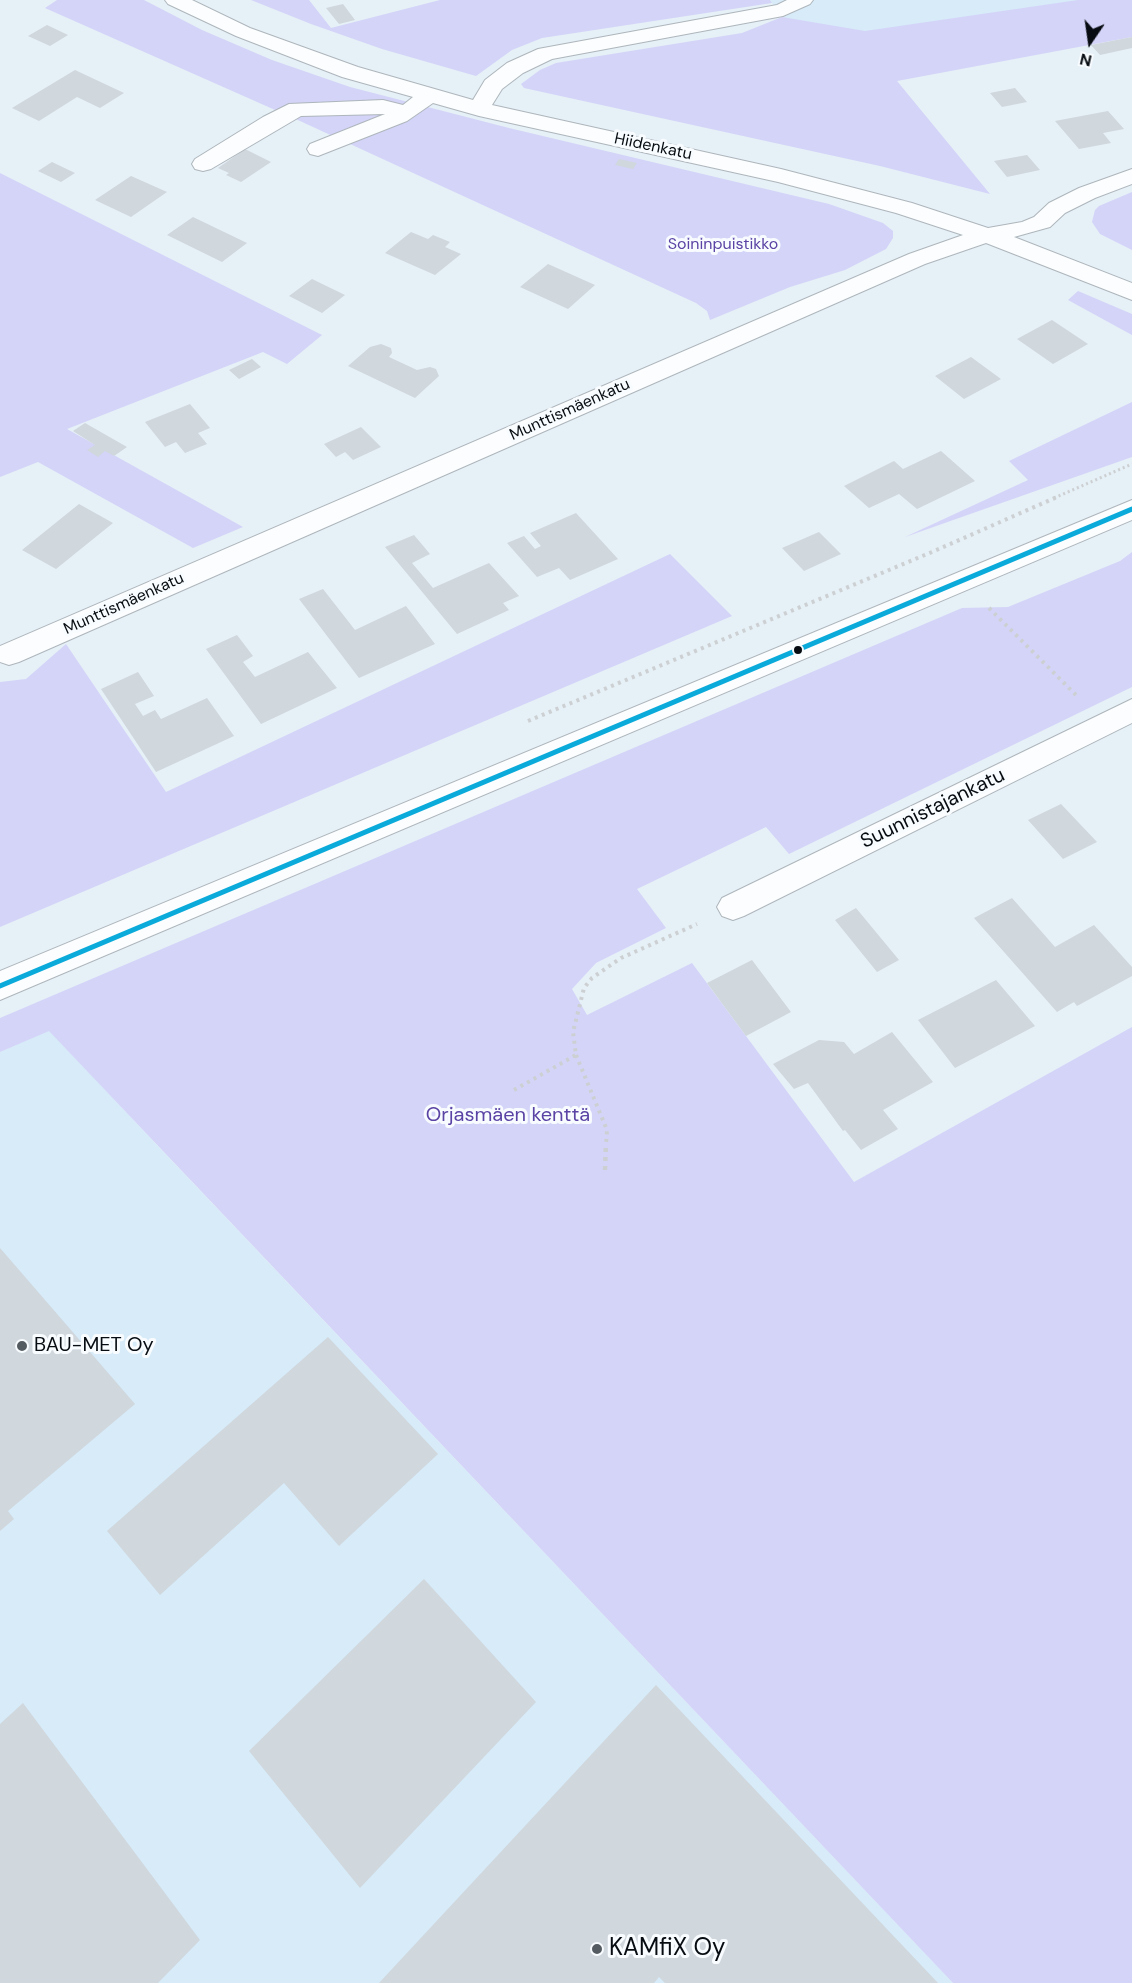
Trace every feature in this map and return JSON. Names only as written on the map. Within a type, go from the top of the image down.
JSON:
[{"type":"street","name":"Hiidenkatu","points":[[175,0],[297,54],[479,109],[781,176],[904,208],[987,235],[1132,292]]},
{"type":"street","points":[[479,109],[493,85],[515,68],[546,54],[783,10],[802,0]]},
{"type":"street","points":[[318,149],[359,131],[376,127],[406,112],[430,94]]},
{"type":"street","points":[[204,164],[271,122],[297,109],[383,107],[406,112]]},
{"type":"street","name":"Munttismäenkatu","points":[[9,654],[917,259],[987,235],[1027,228],[1042,222],[1067,203],[1132,176]]},
{"type":"street","points":[[0,986],[1132,509]]},
{"type":"street","name":"Suunnistajankatu","points":[[734,907],[1132,710]]},
{"type":"path","points":[[521,724],[932,552],[1132,464]]},
{"type":"path","points":[[985,605],[1105,724]]},
{"type":"path","points":[[605,1170],[607,1130],[576,1055],[573,1032],[584,988],[592,978],[621,958],[734,907]]},
{"type":"path","points":[[514,1090],[576,1055]]},
{"type":"shaded area","points":[[770,0],[1115,0],[866,47],[782,17]]},
{"type":"shaded area","points":[[49,1030],[953,1983],[0,1983],[0,1052]]},
{"type":"green space","name":"Soininpuistikko","points":[[57,0],[144,0],[202,30],[272,60],[350,87],[509,128],[829,204],[883,223],[893,231],[893,238],[886,249],[845,270],[790,287],[710,320],[707,311],[696,303],[300,121],[45,8]]},
{"type":"green space","points":[[251,0],[309,0],[331,28],[440,0],[770,0],[772,3],[542,38],[512,50],[476,76],[382,49]]},
{"type":"green space","points":[[1078,0],[1132,0],[1132,37],[897,81],[990,194],[880,166],[524,88],[521,84],[540,70],[556,63],[742,33],[782,17],[865,31]]},
{"type":"green space","points":[[0,173],[322,335],[287,364],[263,352],[67,429],[243,527],[193,548],[38,462],[0,477]]},
{"type":"green space","points":[[1132,192],[1132,250],[1100,234],[1092,222],[1095,210],[1099,206]]},
{"type":"green space","points":[[1078,291],[1132,314],[1132,335],[1068,300]]},
{"type":"green space","points":[[1132,402],[1132,457],[905,537],[1028,480],[1009,461]]},
{"type":"green space","name":"Orjasmäen kenttä","points":[[1132,552],[1132,687],[789,854],[766,827],[637,889],[666,928],[596,963],[572,989],[587,1015],[692,963],[854,1182],[1132,1027],[1132,1983],[953,1983],[49,1031],[0,1052],[0,1018],[962,608],[1008,607],[1120,561]]},
{"type":"green space","points":[[670,554],[732,616],[0,927],[0,682],[26,679],[66,644],[166,792]]},
{"type":"building","points":[[343,4],[355,20],[339,24],[326,8]]},
{"type":"building","points":[[47,25],[68,35],[50,46],[28,36]]},
{"type":"building","points":[[1132,37],[1132,48],[1100,55],[1091,45]]},
{"type":"building","points":[[75,70],[124,93],[100,108],[77,97],[39,121],[12,108]]},
{"type":"building","points":[[1015,88],[1027,102],[1002,107],[990,93]]},
{"type":"building","points":[[1108,111],[1124,129],[1103,133],[1111,143],[1079,149],[1055,121]]},
{"type":"building","points":[[245,149],[271,162],[241,182],[226,175],[229,173],[218,168]]},
{"type":"building","points":[[1027,155],[1040,170],[1007,177],[994,161]]},
{"type":"building","points":[[619,159],[637,163],[633,169],[615,165]]},
{"type":"building","points":[[52,162],[75,173],[61,182],[38,171]]},
{"type":"building","points":[[131,176],[167,192],[131,217],[95,200]]},
{"type":"building","points":[[193,217],[247,243],[222,262],[167,235]]},
{"type":"building","points":[[411,232],[428,239],[433,235],[450,242],[445,247],[461,254],[435,275],[385,253]]},
{"type":"building","points":[[548,264],[595,285],[568,309],[520,287]]},
{"type":"building","points":[[312,279],[345,295],[322,313],[289,296]]},
{"type":"building","points":[[1052,320],[1088,344],[1053,364],[1017,339]]},
{"type":"building","points":[[381,344],[391,348],[392,353],[389,357],[417,370],[430,367],[436,369],[439,376],[415,398],[348,366],[370,347]]},
{"type":"building","points":[[971,357],[1001,379],[964,399],[935,376]]},
{"type":"building","points":[[252,359],[261,367],[239,379],[229,370]]},
{"type":"building","points":[[190,404],[210,428],[198,433],[207,444],[185,453],[176,442],[165,447],[145,422]]},
{"type":"building","points":[[85,423],[127,447],[114,456],[105,451],[98,457],[87,450],[95,445],[73,431]]},
{"type":"building","points":[[361,427],[381,447],[353,460],[345,452],[336,457],[324,444]]},
{"type":"building","points":[[941,451],[975,481],[917,509],[899,494],[869,508],[844,486],[894,461],[903,469]]},
{"type":"building","points":[[79,504],[113,523],[56,569],[22,550]]},
{"type":"building","points":[[576,513],[618,559],[570,580],[559,568],[537,577],[507,543],[524,536],[535,549],[541,546],[530,533]]},
{"type":"building","points":[[819,532],[841,554],[804,571],[782,548]]},
{"type":"building","points":[[414,535],[430,554],[412,563],[433,588],[489,563],[519,596],[503,603],[509,610],[457,634],[385,547]]},
{"type":"building","points":[[323,589],[355,630],[406,606],[435,644],[359,678],[299,599]]},
{"type":"building","points":[[237,635],[253,656],[243,662],[255,677],[308,652],[337,688],[261,724],[206,649]]},
{"type":"building","points":[[138,672],[154,696],[135,704],[143,716],[155,710],[161,719],[207,698],[234,736],[156,772],[101,689]]},
{"type":"building","points":[[1061,804],[1097,842],[1063,859],[1028,820]]},
{"type":"building","points":[[1012,898],[1055,947],[1094,925],[1132,967],[1132,976],[1077,1006],[1074,1002],[1057,1012],[974,918]]},
{"type":"building","points":[[856,908],[899,960],[877,972],[835,920]]},
{"type":"building","points":[[752,960],[791,1012],[746,1036],[707,983]]},
{"type":"building","points":[[996,980],[1035,1026],[955,1068],[918,1020]]},
{"type":"building","points":[[892,1032],[933,1082],[883,1110],[898,1129],[861,1150],[845,1130],[843,1131],[808,1083],[794,1089],[773,1064],[819,1040],[844,1042],[854,1054]]},
{"type":"building","points":[[0,1248],[135,1404],[8,1511],[14,1519],[0,1531]]},
{"type":"building","points":[[328,1337],[438,1454],[339,1546],[284,1483],[160,1595],[107,1531]]},
{"type":"building","points":[[424,1579],[536,1702],[360,1888],[249,1751]]},
{"type":"building","points":[[656,1685],[938,1983],[665,1983],[659,1977],[654,1983],[379,1983]]},
{"type":"building","points":[[23,1703],[200,1940],[158,1983],[0,1983],[0,1724]]},
{"type":"transit line","points":[[0,986],[1132,509]]},
{"type":"place","name":"BAU-MET Oy","points":[[22,1346]]},
{"type":"place","name":"KAMfiX Oy","points":[[597,1949]]}]
